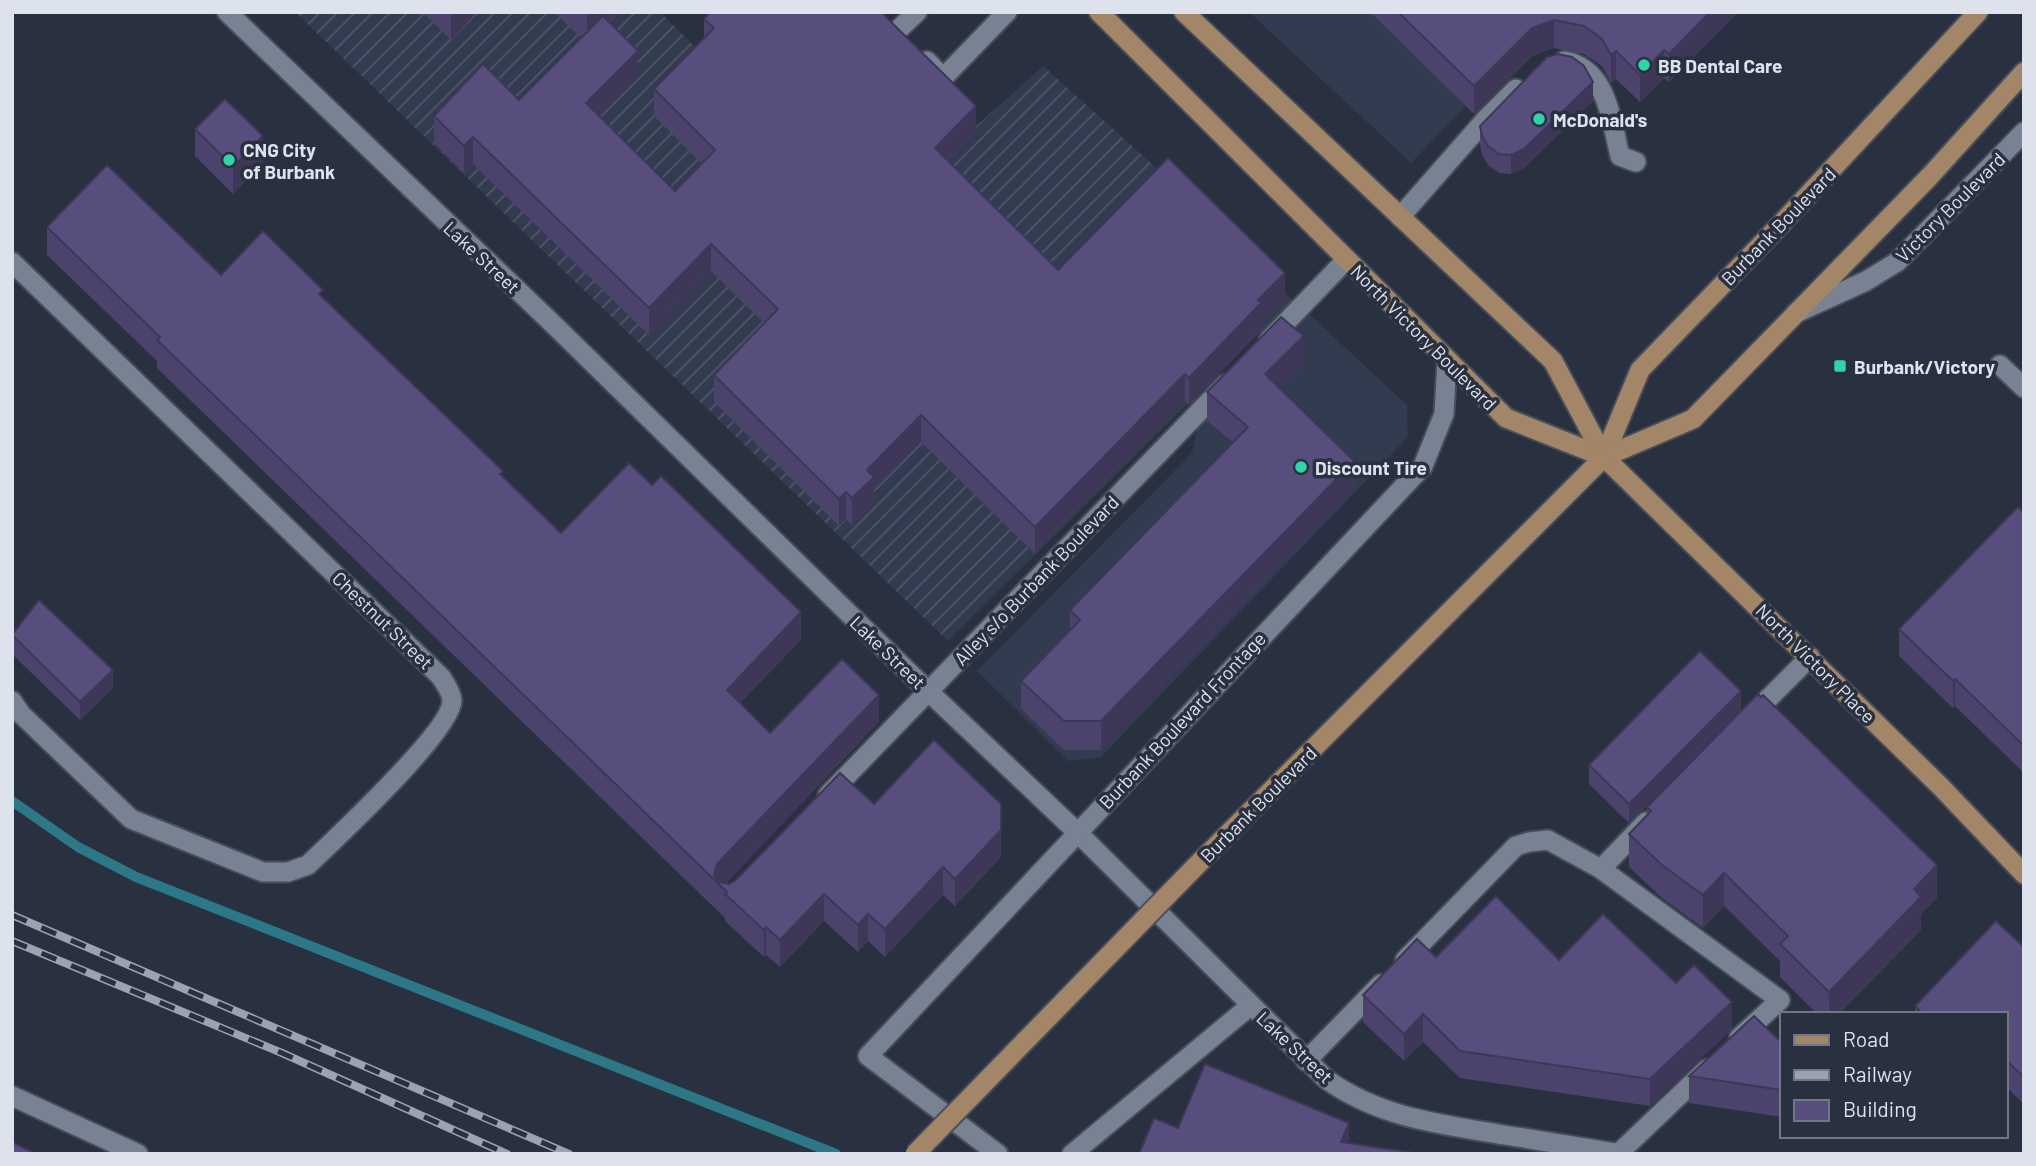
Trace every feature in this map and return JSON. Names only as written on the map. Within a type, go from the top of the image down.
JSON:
[{"type":"main road","name":"North Victory Boulevard","points":[[1099,12],[1506,418],[1604,457]]},
{"type":"main road","points":[[1184,12],[1553,360],[1604,457]]},
{"type":"main road","name":"Burbank Boulevard","points":[[1604,457],[1640,370],[1780,225],[1978,12]]},
{"type":"main road","name":"Burbank Boulevard","points":[[915,1154],[1195,867],[1604,457],[1693,419],[1930,176],[2024,72]]},
{"type":"main road","name":"North Victory Place","points":[[1604,457],[1941,787],[2024,874]]},
{"type":"street","name":"Lake Street","points":[[227,12],[554,324],[928,691],[1077,832],[1306,1061],[1348,1095],[1379,1109],[1421,1121],[1621,1154]]},
{"type":"street","points":[[881,12],[943,78],[1007,12]]},
{"type":"street","points":[[907,40],[917,12]]},
{"type":"street","points":[[1549,63],[1557,60],[1577,64],[1594,76],[1607,103],[1620,156],[1636,162]]},
{"type":"street","points":[[1400,217],[1485,120],[1532,75]]},
{"type":"street","name":"Victory Boulevard","points":[[1796,313],[1843,293],[1897,262],[2024,132]]},
{"type":"street","name":"Alley s/o Burbank Boulevard","points":[[811,812],[1346,260]]},
{"type":"street","name":"Chestnut Street","points":[[12,262],[441,677],[452,699],[449,712],[402,773],[308,865],[288,872],[264,872],[131,818],[21,714],[12,701]]},
{"type":"street","name":"Burbank Boulevard Frontage","points":[[998,1154],[868,1056],[1423,466],[1444,414],[1447,360]]},
{"type":"street","points":[[2000,365],[2024,388]]},
{"type":"street","points":[[1741,727],[1810,657]]},
{"type":"street","points":[[1601,869],[1657,812]]},
{"type":"street","points":[[1306,1061],[1516,846],[1548,840],[1601,869],[1780,1000],[1621,1154]]},
{"type":"street","points":[[1072,1154],[1250,1006]]},
{"type":"street","points":[[12,1096],[138,1154]]},
{"type":"shaded area","points":[[295,12],[660,12],[870,221],[1043,66],[1170,180],[1292,300],[948,641]]},
{"type":"shaded area","points":[[1249,12],[1552,12],[1554,14],[1411,163]]},
{"type":"shaded area","points":[[1307,312],[1407,405],[1408,437],[1100,758],[1068,761],[977,671],[1192,453],[1197,429]]},
{"type":"building","points":[[711,12],[881,12],[976,106],[935,148],[1058,270],[1168,158],[1285,273],[1258,300],[1262,302],[1189,378],[1185,374],[1035,527],[921,415],[867,470],[874,477],[852,498],[846,492],[839,499],[714,375],[778,309],[711,244],[649,308],[473,137],[464,146],[434,116],[483,64],[519,100],[603,16],[638,51],[586,103],[675,191],[715,150],[654,89],[714,28],[704,19]]},
{"type":"building","points":[[1398,12],[1710,12],[1669,54],[1664,50],[1640,75],[1616,51],[1611,55],[1602,39],[1584,26],[1554,20],[1532,28],[1474,86]]},
{"type":"building","name":"McDonald's","points":[[1558,54],[1572,57],[1584,66],[1593,82],[1524,149],[1511,155],[1499,154],[1488,146],[1480,126],[1547,57]]},
{"type":"building","points":[[225,99],[263,136],[233,167],[195,129]]},
{"type":"building","points":[[107,165],[221,275],[263,231],[323,290],[319,294],[503,471],[500,474],[561,533],[629,463],[652,485],[661,476],[801,612],[727,690],[770,733],[842,659],[879,695],[717,864],[714,875],[718,882],[729,884],[735,881],[840,773],[874,804],[934,740],[1001,804],[1001,830],[955,879],[943,867],[885,929],[868,914],[858,925],[824,894],[780,940],[766,927],[764,930],[157,340],[160,337],[47,227]]},
{"type":"building","points":[[1281,317],[1304,336],[1265,374],[1354,461],[1101,721],[1064,721],[1021,681],[1080,620],[1070,610],[1248,427],[1207,392]]},
{"type":"building","points":[[2018,507],[2024,513],[2024,746],[1899,629]]},
{"type":"building","points":[[39,600],[113,670],[80,702],[12,635]]},
{"type":"building","points":[[1700,651],[1741,691],[1629,804],[1589,765]]},
{"type":"building","points":[[1758,694],[1761,697],[1763,695],[1937,865],[1914,889],[1921,897],[1829,992],[1780,944],[1788,936],[1724,873],[1703,895],[1662,865],[1629,834],[1651,811],[1647,807]]},
{"type":"building","points":[[1496,896],[1559,960],[1603,914],[1676,983],[1694,965],[1732,1002],[1650,1079],[1460,1051],[1423,1014],[1404,1034],[1363,995],[1417,939],[1436,957]]},
{"type":"building","points":[[1996,921],[2024,947],[2024,1077],[2008,1062],[2008,1012],[1921,1012],[1915,1006]]},
{"type":"building","points":[[1754,1016],[1780,1041],[1780,1090],[1689,1076]]},
{"type":"building","points":[[1205,1064],[1349,1123],[1341,1142],[1422,1154],[1139,1154],[1154,1118],[1178,1128]]},
{"type":"building","points":[[12,1142],[36,1154],[12,1154]]},
{"type":"waterway","points":[[12,801],[78,847],[136,877],[836,1154]]},
{"type":"railway","points":[[12,915],[569,1154]]},
{"type":"railway","points":[[12,941],[282,1053],[507,1154]]},
{"type":"place","name":"BB Dental Care","points":[[1644,65]]},
{"type":"place","name":"McDonald's","points":[[1539,119]]},
{"type":"place","name":"CNG City of Burbank","points":[[229,160]]},
{"type":"place","name":"Burbank/Victory","points":[[1840,366]]},
{"type":"place","name":"Discount Tire","points":[[1301,467]]}]
